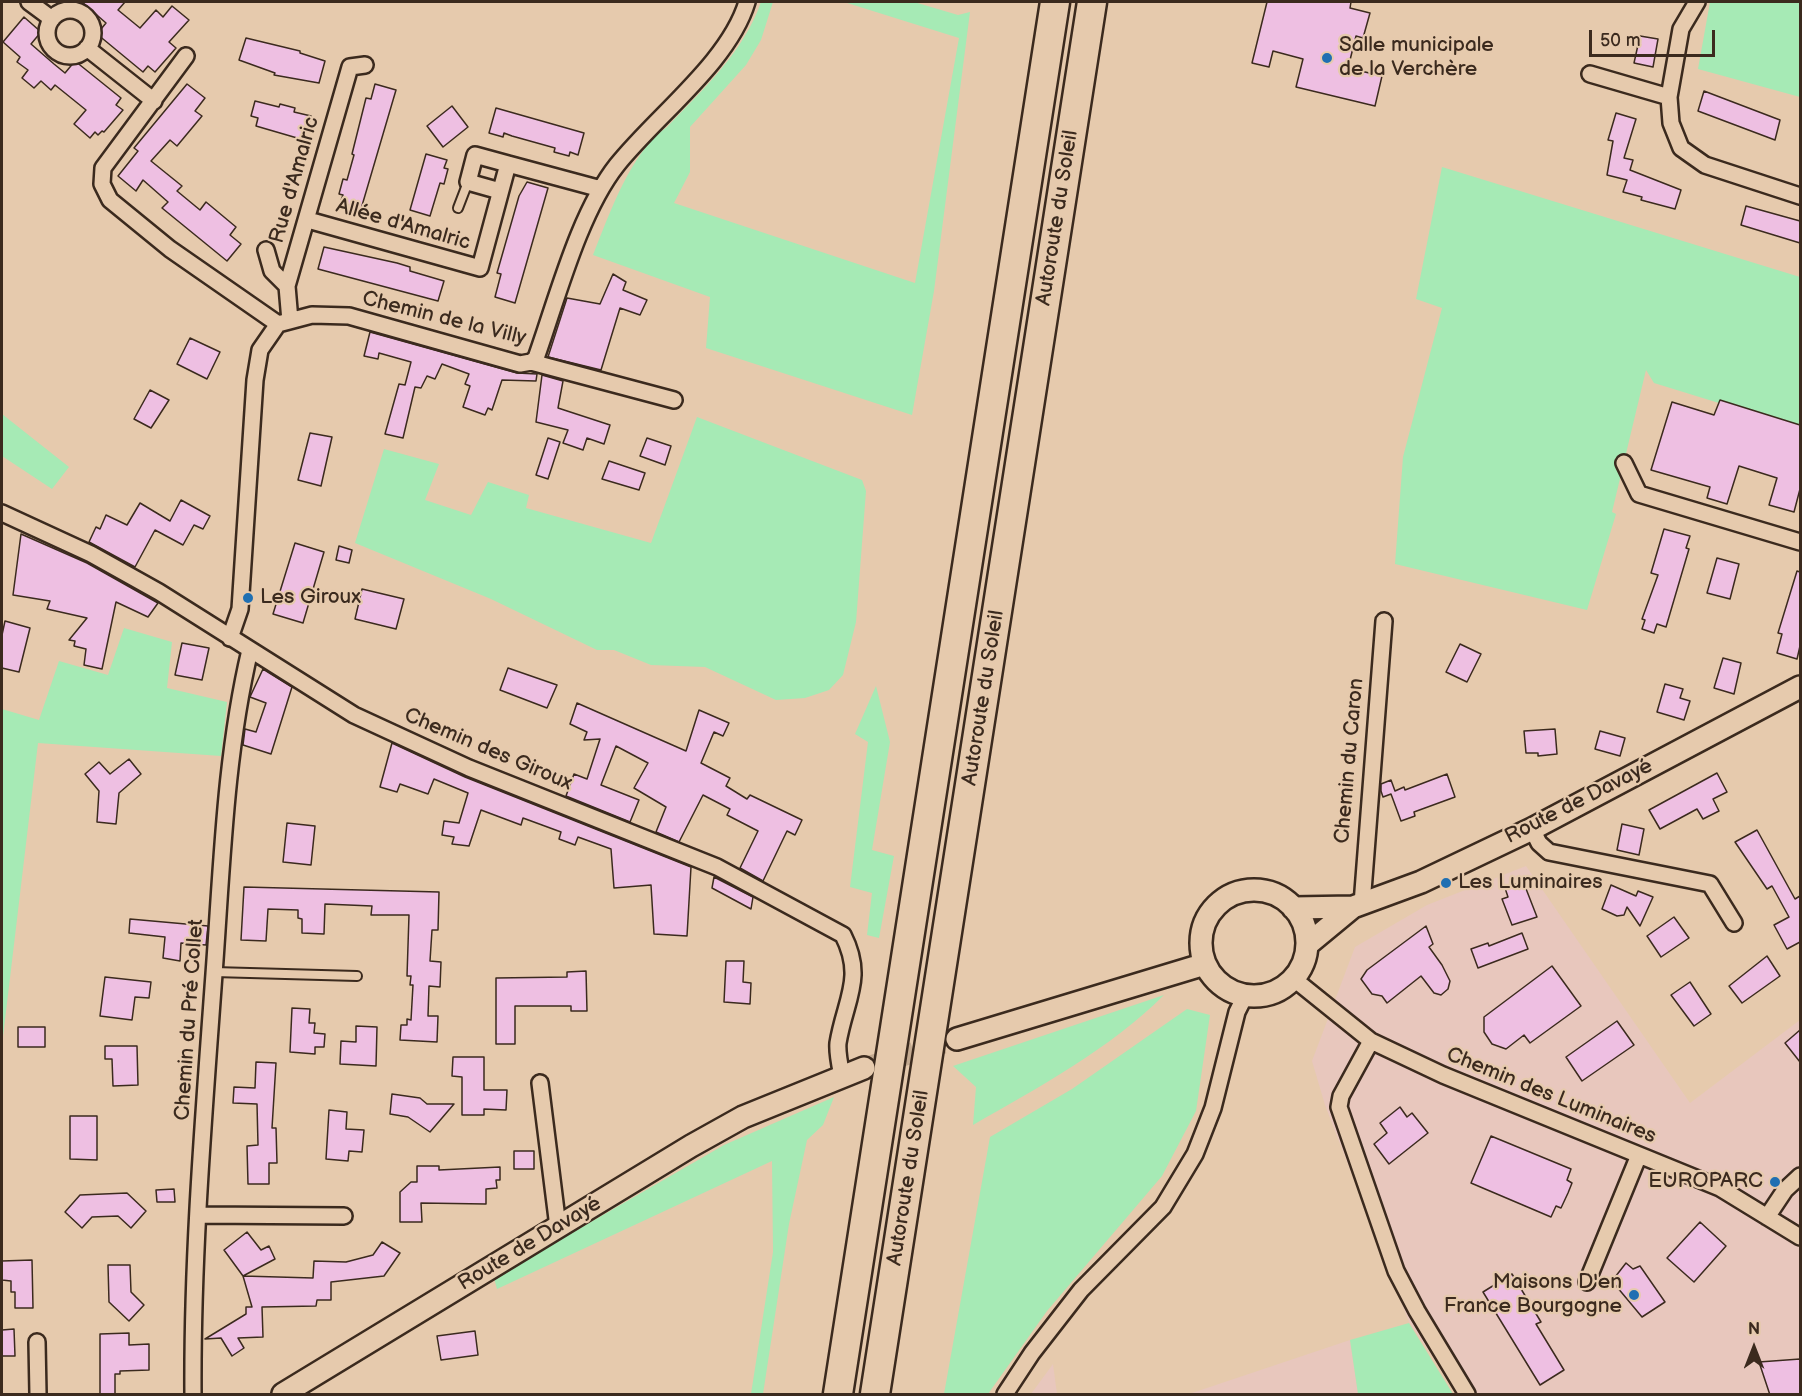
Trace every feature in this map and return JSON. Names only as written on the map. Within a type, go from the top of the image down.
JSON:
[{"type":"highway","name":"Autoroute du Soleil","points":[[838,1395],[1055,2]]},
{"type":"highway","name":"Autoroute du Soleil","points":[[875,1395],[1092,2]]},
{"type":"street","points":[[29,2],[52,20]]},
{"type":"street","name":"Chemin de la Villy","points":[[284,323],[319,315],[349,316],[487,356],[520,364],[531,363],[536,358],[592,202],[617,165],[725,47],[743,16],[747,2]]},
{"type":"street","points":[[1697,2],[1681,29],[1669,97],[1671,123],[1681,148],[1705,165],[1800,196]]},
{"type":"street","points":[[71,10],[84,16],[92,27],[93,34],[87,48],[74,56],[59,53],[49,42],[48,26],[52,20],[57,14],[71,10]]},
{"type":"street","points":[[87,48],[154,101]]},
{"type":"street","points":[[186,56],[104,168],[102,184],[110,200],[171,249],[284,323],[260,351],[255,380],[240,609],[230,638]]},
{"type":"street","name":"Rue d'Amalric","points":[[284,323],[287,286],[308,220],[350,67],[365,65]]},
{"type":"street","points":[[1590,74],[1669,97]]},
{"type":"street","points":[[500,191],[468,182],[475,155],[601,189]]},
{"type":"street","name":"Allée d'Amalric","points":[[308,220],[480,268],[508,164]]},
{"type":"street","points":[[266,250],[272,271],[287,286]]},
{"type":"street","points":[[531,363],[674,400]]},
{"type":"street","points":[[1624,463],[1639,494],[1800,542]]},
{"type":"street","name":"Chemin des Giroux","points":[[2,513],[120,570],[354,715],[469,768],[717,867],[843,935],[852,952],[855,969],[852,994],[838,1045],[842,1076]]},
{"type":"street","name":"Chemin du Caron","points":[[1358,906],[1384,621]]},
{"type":"street","name":"Chemin du Pré Collet","points":[[193,1395],[199,1215],[214,972],[237,705],[250,650]]},
{"type":"street","name":"Route de Davayé","points":[[1307,945],[1358,906],[1421,882],[1532,829],[1800,687]]},
{"type":"street","points":[[1532,829],[1539,843],[1549,852],[1710,884],[1734,923]]},
{"type":"street","points":[[1249,891],[1273,895],[1293,908],[1304,925],[1307,945],[1305,958],[1294,979],[1278,991],[1262,996],[1245,996],[1228,990],[1214,979],[1205,964],[1201,948],[1202,932],[1208,916],[1219,903],[1233,895],[1249,891]]},
{"type":"street","name":"Route de Davayé","points":[[1293,908],[1358,906]]},
{"type":"street","points":[[957,1039],[1205,964]]},
{"type":"street","name":"Chemin des Luminaires","points":[[1294,979],[1371,1041],[1443,1075],[1720,1188],[1800,1238]]},
{"type":"street","points":[[1005,1395],[1032,1353],[1081,1290],[1163,1207],[1190,1163],[1213,1108],[1237,1012],[1245,996]]},
{"type":"street","points":[[1371,1041],[1341,1096],[1339,1107],[1396,1271],[1467,1395]]},
{"type":"street","name":"Route de Davayé","points":[[283,1395],[691,1146],[743,1117],[864,1068]]},
{"type":"street","points":[[540,1083],[558,1227]]},
{"type":"street","points":[[1587,1282],[1639,1155]]},
{"type":"street","points":[[1767,1217],[1785,1190],[1800,1176]]},
{"type":"street","points":[[199,1215],[344,1216]]},
{"type":"street","points":[[37,1342],[38,1395]]},
{"type":"lane","points":[[458,208],[468,182]]},
{"type":"lane","points":[[214,972],[357,976]]},
{"type":"shaded area","points":[[1526,866],[1690,1103],[1800,1020],[1800,1394],[1458,1394],[1409,1322],[1325,1105],[1312,1061],[1355,947],[1427,905]]},
{"type":"shaded area","points":[[1350,1340],[1358,1394],[1189,1394]]},
{"type":"shaded area","points":[[1053,1364],[1057,1394],[1031,1394]]},
{"type":"green space","points":[[761,2],[773,2],[761,40],[746,65],[690,127],[690,172],[674,203],[915,283],[959,38],[844,2],[914,2],[958,15],[970,12],[934,291],[912,415],[706,348],[710,297],[593,255],[622,185],[642,152],[708,84],[733,54],[744,38]]},
{"type":"green space","points":[[1710,2],[1800,2],[1800,97],[1698,69]]},
{"type":"green space","points":[[1442,167],[1800,277],[1800,428],[1654,383],[1646,370],[1612,512],[1616,514],[1587,610],[1395,564],[1403,457],[1442,308],[1416,299]]},
{"type":"green space","points":[[2,414],[69,467],[52,489],[2,456]]},
{"type":"green space","points":[[697,417],[862,480],[866,491],[856,622],[843,675],[829,690],[805,698],[776,700],[705,667],[651,665],[614,650],[597,650],[491,599],[355,543],[384,449],[439,464],[425,500],[471,515],[488,482],[529,495],[526,508],[651,543]]},
{"type":"green space","points":[[124,628],[172,642],[167,688],[227,702],[221,756],[38,743],[2,1045],[2,709],[39,720],[59,661],[108,675]]},
{"type":"green space","points":[[876,686],[890,742],[872,850],[894,856],[879,938],[867,935],[872,893],[850,887],[868,742],[855,734]]},
{"type":"green space","points":[[1164,995],[1143,1015],[1097,1050],[973,1125],[976,1087],[953,1066]]},
{"type":"green space","points":[[1187,1009],[1210,1015],[1196,1111],[1162,1176],[1047,1311],[988,1394],[944,1394],[990,1137],[1072,1089]]},
{"type":"green space","points":[[834,1097],[823,1125],[807,1140],[789,1224],[763,1394],[751,1394],[773,1252],[772,1161],[497,1289],[494,1278],[724,1145]]},
{"type":"green space","points":[[1409,1323],[1453,1394],[1358,1394],[1350,1340]]},
{"type":"building","points":[[82,2],[125,2],[118,10],[140,28],[156,10],[163,17],[172,6],[189,20],[169,42],[176,48],[155,72],[148,66],[143,72],[97,34],[106,23]]},
{"type":"building","name":"Salle municipale de la Verchère","points":[[1267,2],[1351,2],[1350,8],[1370,13],[1363,38],[1356,36],[1348,68],[1382,76],[1375,106],[1296,87],[1303,59],[1273,51],[1269,67],[1252,63]]},
{"type":"building","points":[[24,17],[41,32],[31,44],[54,64],[65,73],[75,61],[121,98],[116,105],[123,110],[104,132],[98,135],[95,132],[90,138],[74,124],[86,110],[55,85],[51,90],[41,81],[34,88],[22,78],[28,70],[17,62],[20,57],[3,42]]},
{"type":"building","points":[[1640,36],[1658,39],[1653,67],[1634,63]]},
{"type":"building","points":[[246,38],[300,51],[300,53],[325,61],[319,83],[274,75],[275,73],[239,60]]},
{"type":"building","points":[[187,84],[205,98],[195,111],[202,116],[177,146],[170,140],[151,161],[182,186],[177,191],[200,210],[206,202],[236,227],[230,235],[241,244],[227,261],[162,208],[168,202],[143,180],[136,191],[118,176],[138,151],[134,148]]},
{"type":"building","points":[[375,84],[396,90],[361,209],[340,203],[343,195],[339,194],[343,179],[347,180],[366,98],[371,99]]},
{"type":"building","points":[[1704,91],[1780,120],[1775,140],[1698,111]]},
{"type":"building","points":[[255,101],[295,108],[294,112],[311,116],[304,140],[256,126],[258,118],[251,116]]},
{"type":"building","points":[[452,106],[468,127],[443,147],[427,126]]},
{"type":"building","points":[[496,108],[584,133],[578,155],[570,152],[569,156],[554,152],[555,148],[504,133],[503,137],[489,133]]},
{"type":"building","points":[[1616,113],[1636,119],[1624,158],[1633,160],[1630,170],[1681,190],[1675,209],[1641,200],[1642,197],[1623,192],[1627,180],[1607,175],[1613,141],[1608,140]]},
{"type":"building","points":[[426,154],[447,160],[444,168],[448,169],[444,184],[440,183],[430,216],[410,210]]},
{"type":"building","points":[[527,182],[548,188],[515,303],[495,297],[501,274],[497,273],[519,196]]},
{"type":"building","points":[[1746,206],[1800,221],[1800,243],[1741,225]]},
{"type":"building","points":[[324,247],[397,263],[410,267],[410,271],[444,281],[438,301],[318,269]]},
{"type":"building","points":[[613,274],[626,282],[623,290],[647,300],[640,315],[620,308],[601,370],[548,357],[567,298],[600,304]]},
{"type":"building","points":[[370,332],[517,373],[537,374],[536,381],[502,380],[492,410],[488,408],[485,415],[463,407],[470,386],[465,384],[469,374],[442,364],[435,379],[427,376],[421,388],[415,387],[403,438],[385,434],[399,384],[405,385],[411,362],[379,353],[378,359],[364,356]]},
{"type":"building","points":[[190,338],[220,352],[207,379],[177,364]]},
{"type":"building","points":[[542,375],[563,381],[558,408],[610,425],[604,444],[587,438],[583,450],[563,443],[568,430],[536,422]]},
{"type":"building","points":[[150,390],[169,400],[151,428],[134,419]]},
{"type":"building","points":[[1720,400],[1800,425],[1800,489],[1794,512],[1769,505],[1777,478],[1739,466],[1727,504],[1707,498],[1710,487],[1651,470],[1672,402],[1714,415]]},
{"type":"building","points":[[310,433],[332,437],[321,486],[298,480]]},
{"type":"building","points":[[548,438],[560,442],[548,479],[536,475]]},
{"type":"building","points":[[647,438],[671,446],[665,465],[640,456]]},
{"type":"building","points":[[609,461],[645,473],[639,490],[602,479]]},
{"type":"building","points":[[181,500],[210,516],[203,529],[194,525],[183,545],[155,530],[135,567],[89,542],[96,527],[100,529],[106,515],[127,525],[140,503],[170,521]]},
{"type":"building","points":[[1664,529],[1690,536],[1686,548],[1689,549],[1666,627],[1657,624],[1654,633],[1642,629],[1645,620],[1642,619],[1658,575],[1651,573]]},
{"type":"building","points":[[21,534],[87,563],[158,603],[148,617],[116,602],[102,669],[84,665],[86,649],[74,646],[75,641],[69,640],[87,618],[47,609],[50,601],[13,595]]},
{"type":"building","points":[[295,543],[324,552],[303,623],[273,614]]},
{"type":"building","points":[[339,546],[352,550],[349,563],[336,560]]},
{"type":"building","points":[[1717,558],[1739,564],[1730,599],[1707,593]]},
{"type":"building","points":[[1797,571],[1800,572],[1800,646],[1797,659],[1777,653],[1782,634],[1778,633]]},
{"type":"building","points":[[362,589],[404,599],[396,629],[355,619]]},
{"type":"building","points":[[5,621],[30,628],[19,672],[2,668],[2,635]]},
{"type":"building","points":[[182,643],[209,648],[202,680],[175,675]]},
{"type":"building","points":[[1460,644],[1481,654],[1467,682],[1446,672]]},
{"type":"building","points":[[1723,658],[1741,663],[1734,694],[1714,688]]},
{"type":"building","points":[[508,668],[557,685],[547,708],[500,690]]},
{"type":"building","points":[[263,669],[292,687],[271,754],[243,745],[245,729],[256,732],[266,703],[250,697]]},
{"type":"building","points":[[1665,684],[1683,689],[1680,698],[1690,701],[1684,720],[1657,712]]},
{"type":"building","points":[[577,703],[686,751],[699,710],[729,723],[723,736],[714,732],[701,763],[730,778],[726,786],[747,799],[750,795],[802,820],[795,835],[787,831],[763,881],[740,868],[758,831],[727,815],[730,809],[703,795],[679,842],[656,832],[666,807],[634,788],[648,763],[616,746],[601,785],[639,800],[630,822],[566,796],[574,774],[587,779],[600,739],[584,740],[587,732],[570,724]]},
{"type":"building","points":[[1555,729],[1557,754],[1538,756],[1538,753],[1526,753],[1524,731]]},
{"type":"building","points":[[1600,731],[1625,738],[1620,756],[1595,749]]},
{"type":"building","points":[[392,743],[465,777],[691,867],[687,936],[654,934],[651,885],[614,888],[611,849],[578,837],[575,845],[559,839],[561,832],[523,818],[521,825],[481,810],[469,846],[452,844],[454,837],[442,835],[444,821],[459,823],[468,793],[434,779],[428,794],[400,784],[397,792],[380,787]]},
{"type":"building","points":[[129,759],[141,774],[119,793],[116,824],[97,822],[99,791],[85,774],[99,762],[110,774]]},
{"type":"building","points":[[1717,773],[1727,792],[1713,799],[1719,811],[1703,819],[1697,809],[1660,829],[1649,810]]},
{"type":"building","points":[[1447,774],[1455,797],[1414,812],[1415,816],[1401,821],[1391,794],[1383,797],[1381,791],[1381,784],[1391,780],[1395,791],[1404,787],[1405,790]]},
{"type":"building","points":[[287,823],[315,826],[311,865],[283,862]]},
{"type":"building","points":[[1622,824],[1644,829],[1639,855],[1617,850]]},
{"type":"building","points":[[1757,830],[1795,899],[1800,896],[1800,942],[1787,949],[1774,925],[1789,917],[1772,886],[1767,889],[1735,842]]},
{"type":"building","points":[[714,877],[753,897],[751,909],[712,888]]},
{"type":"building","points":[[1523,881],[1537,917],[1512,925],[1502,899],[1508,897],[1505,888]]},
{"type":"building","points":[[1611,885],[1636,896],[1638,891],[1653,897],[1640,926],[1627,907],[1624,915],[1617,916],[1602,909]]},
{"type":"building","points":[[244,887],[439,892],[438,930],[432,930],[430,961],[441,962],[440,987],[429,986],[428,1016],[438,1016],[437,1042],[400,1040],[401,1025],[407,1025],[407,1019],[411,1020],[413,985],[410,985],[411,976],[407,976],[409,915],[371,915],[372,906],[325,904],[324,934],[302,933],[302,919],[298,918],[298,910],[268,909],[266,941],[241,940]]},
{"type":"building","points":[[1674,917],[1689,938],[1661,957],[1647,936]]},
{"type":"building","points":[[130,919],[208,926],[206,945],[181,943],[180,961],[163,958],[165,937],[129,933]]},
{"type":"building","points":[[1426,926],[1433,944],[1429,947],[1450,981],[1448,989],[1441,995],[1434,993],[1421,976],[1387,1003],[1382,996],[1372,994],[1361,979],[1367,970]]},
{"type":"building","points":[[1522,933],[1528,949],[1478,968],[1471,949],[1488,943],[1489,946]]},
{"type":"building","points":[[1767,956],[1780,976],[1742,1003],[1729,986]]},
{"type":"building","points":[[726,961],[744,961],[743,982],[751,983],[750,1004],[724,1002]]},
{"type":"building","points":[[1552,966],[1581,1006],[1530,1043],[1524,1035],[1506,1049],[1492,1044],[1484,1032],[1484,1017]]},
{"type":"building","points":[[586,971],[587,1011],[571,1011],[571,1006],[515,1006],[515,1044],[496,1044],[496,978],[567,977],[567,972]]},
{"type":"building","points":[[105,977],[151,982],[149,998],[135,997],[132,1020],[100,1016]]},
{"type":"building","points":[[1690,982],[1711,1014],[1694,1026],[1671,995]]},
{"type":"building","points":[[292,1008],[310,1009],[309,1023],[315,1023],[314,1033],[325,1034],[324,1047],[315,1047],[315,1054],[290,1052]]},
{"type":"building","points":[[1617,1021],[1634,1045],[1582,1081],[1566,1057]]},
{"type":"building","points":[[356,1026],[377,1027],[376,1066],[340,1064],[341,1041],[356,1042]]},
{"type":"building","points":[[18,1027],[45,1027],[45,1047],[18,1047]]},
{"type":"building","points":[[1800,1030],[1800,1062],[1785,1043]]},
{"type":"building","points":[[105,1046],[137,1046],[138,1085],[113,1086],[112,1059],[105,1059]]},
{"type":"building","points":[[453,1057],[484,1057],[484,1090],[507,1090],[506,1110],[484,1109],[484,1115],[462,1115],[462,1077],[452,1076]]},
{"type":"building","points":[[256,1062],[276,1063],[272,1128],[276,1128],[277,1163],[269,1163],[269,1184],[248,1184],[247,1146],[258,1145],[257,1104],[233,1103],[234,1087],[255,1088]]},
{"type":"building","points":[[392,1094],[420,1098],[427,1104],[454,1104],[430,1132],[408,1117],[390,1114]]},
{"type":"building","points":[[1400,1107],[1407,1117],[1412,1113],[1428,1133],[1389,1164],[1374,1144],[1387,1133],[1380,1123]]},
{"type":"building","points":[[329,1110],[347,1112],[346,1129],[364,1130],[362,1152],[349,1151],[348,1161],[326,1159]]},
{"type":"building","points":[[70,1116],[97,1116],[97,1160],[70,1159]]},
{"type":"building","points":[[1491,1136],[1571,1169],[1567,1180],[1572,1183],[1568,1193],[1561,1208],[1556,1206],[1551,1217],[1471,1183]]},
{"type":"building","points":[[514,1151],[534,1151],[534,1169],[514,1169]]},
{"type":"building","points":[[417,1166],[439,1166],[439,1170],[500,1167],[500,1180],[496,1180],[497,1188],[486,1189],[486,1204],[421,1203],[422,1222],[400,1222],[400,1192],[411,1182],[417,1182]]},
{"type":"building","points":[[174,1189],[175,1202],[157,1202],[156,1190]]},
{"type":"building","points":[[127,1193],[146,1211],[131,1228],[118,1216],[92,1217],[82,1228],[65,1212],[80,1195]]},
{"type":"building","points":[[1700,1222],[1726,1246],[1694,1282],[1667,1258]]},
{"type":"building","points":[[247,1232],[261,1250],[269,1246],[275,1259],[243,1276],[224,1250]]},
{"type":"building","points":[[382,1242],[400,1253],[384,1276],[331,1282],[331,1300],[317,1300],[316,1306],[262,1307],[263,1337],[238,1338],[244,1348],[232,1356],[221,1338],[205,1339],[246,1314],[246,1307],[252,1307],[243,1276],[313,1278],[314,1261],[346,1262],[373,1255]]},
{"type":"building","points":[[32,1260],[33,1308],[15,1308],[15,1292],[11,1292],[11,1281],[2,1280],[2,1261]]},
{"type":"building","points":[[1626,1263],[1633,1269],[1640,1266],[1665,1302],[1642,1317],[1612,1281]]},
{"type":"building","points":[[108,1265],[130,1265],[131,1292],[144,1305],[129,1321],[109,1302]]},
{"type":"building","points":[[1512,1274],[1541,1322],[1536,1324],[1564,1370],[1540,1385],[1483,1292]]},
{"type":"building","points":[[14,1329],[15,1356],[2,1356],[2,1330]]},
{"type":"building","points":[[475,1331],[478,1355],[441,1360],[437,1336]]},
{"type":"building","points":[[129,1333],[129,1345],[149,1344],[149,1370],[120,1371],[120,1374],[115,1374],[115,1395],[100,1395],[100,1334]]},
{"type":"building","points":[[1800,1359],[1800,1395],[1770,1395],[1759,1362]]},
{"type":"tunnel","points":[[864,1068],[957,1039]]},
{"type":"place","name":"Salle municipale de la Verchère","points":[[1327,58]]},
{"type":"place","name":"Les Giroux","points":[[248,598]]},
{"type":"place","name":"Les Luminaires","points":[[1446,883]]},
{"type":"place","name":"EUROPARC","points":[[1775,1182]]},
{"type":"place","name":"Maisons D'en France Bourgogne","points":[[1634,1295]]}]
